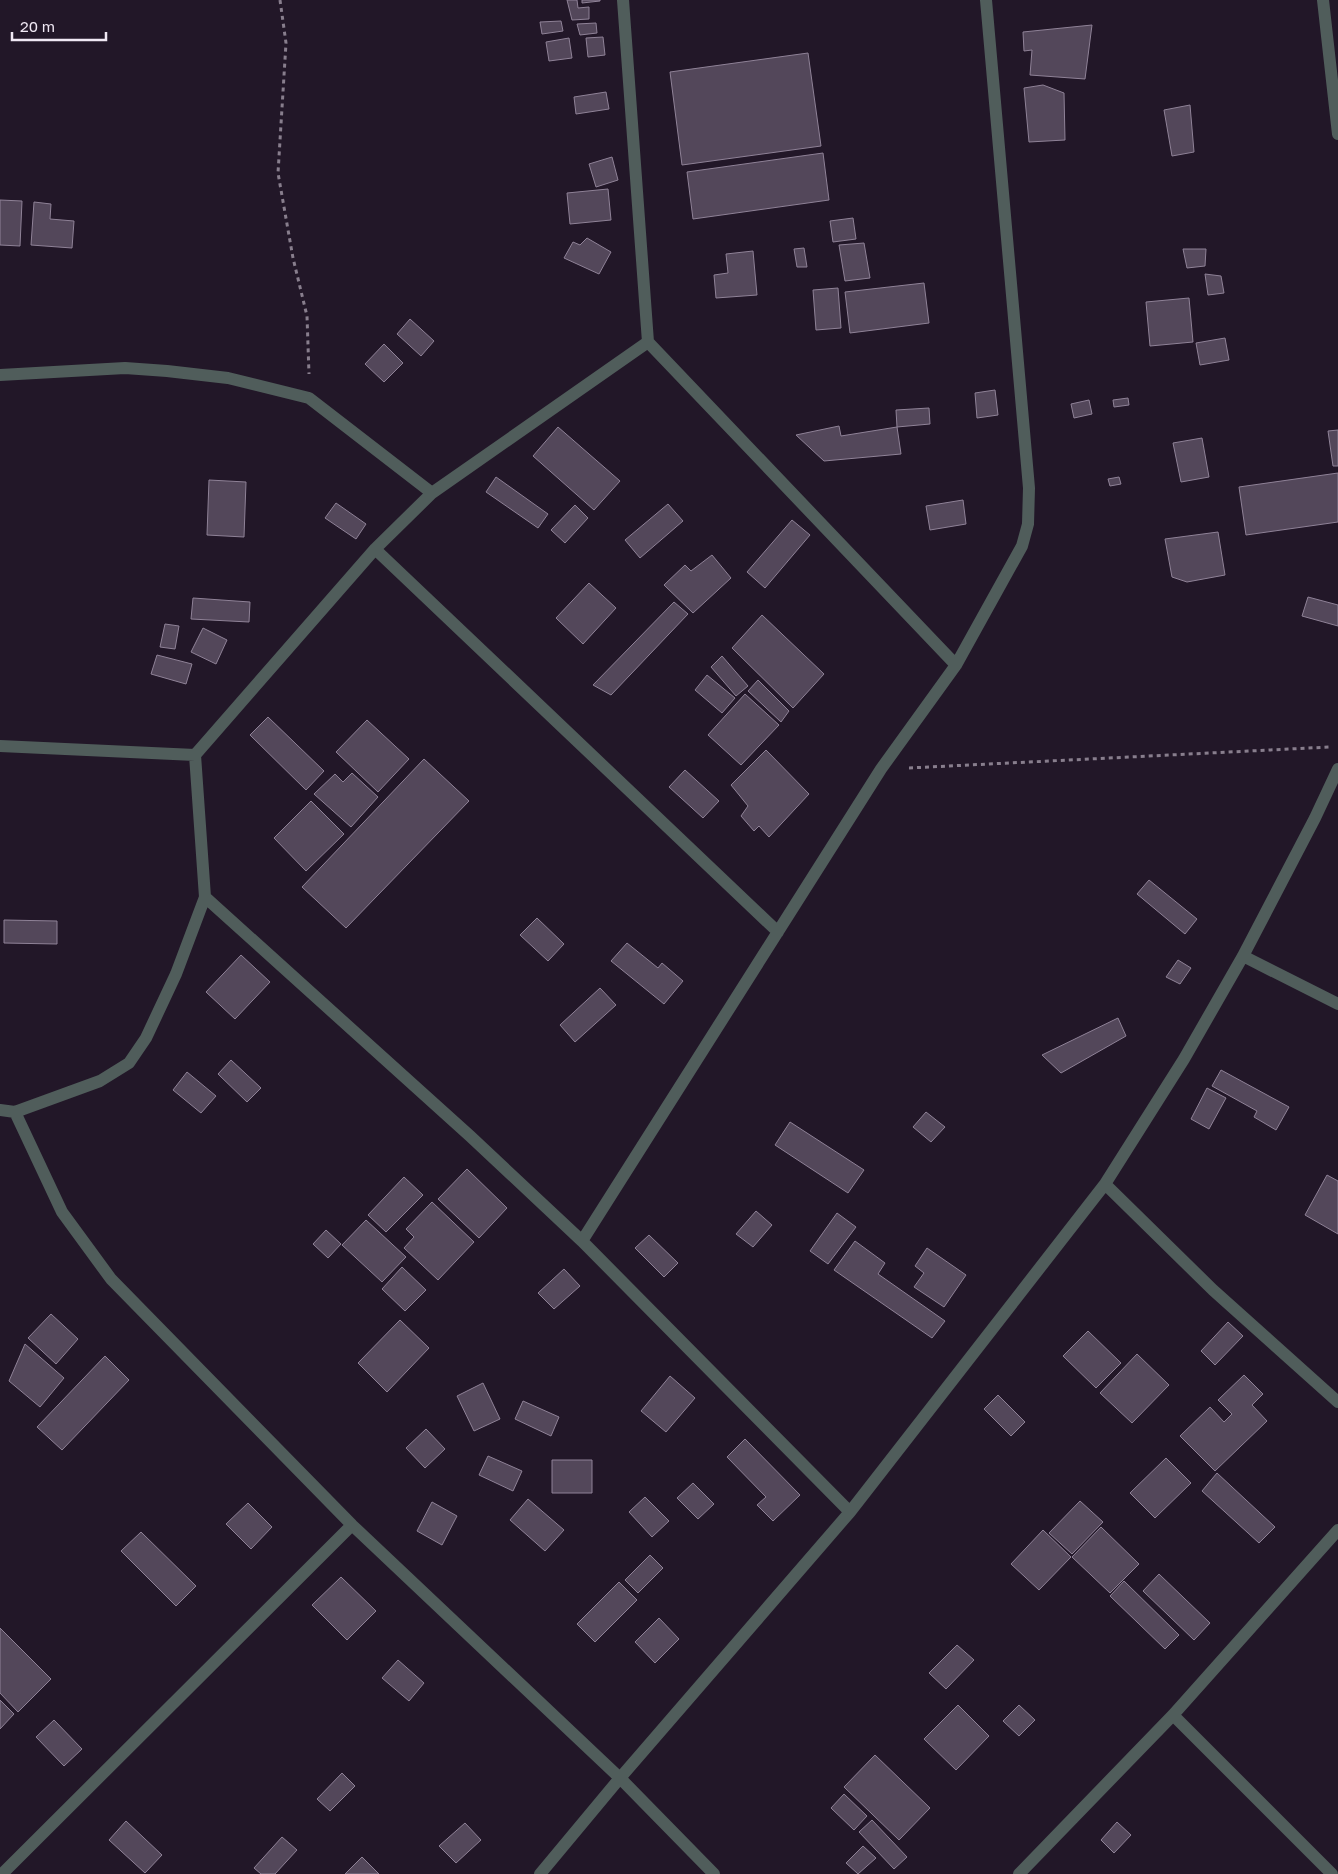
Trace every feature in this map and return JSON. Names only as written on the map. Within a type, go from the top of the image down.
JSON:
[{"type":"street","points":[[623,0],[648,342],[956,664]]},
{"type":"street","points":[[582,1241],[881,769],[956,664],[1022,546],[1028,524],[1028,488],[986,0]]},
{"type":"street","points":[[1323,0],[1338,134]]},
{"type":"street","points":[[0,1110],[15,1112],[100,1081],[129,1063],[146,1038],[176,974],[205,897],[195,755],[375,550],[432,493],[648,342]]},
{"type":"street","points":[[0,375],[125,368],[228,378],[309,398],[432,493]]},
{"type":"street","points":[[375,550],[778,932]]},
{"type":"street","points":[[0,746],[195,755]]},
{"type":"street","points":[[540,1874],[620,1778],[850,1512],[1105,1184],[1184,1059],[1243,956],[1315,818],[1338,769]]},
{"type":"street","points":[[205,897],[470,1136],[582,1241],[850,1512]]},
{"type":"street","points":[[1243,956],[1338,1004]]},
{"type":"street","points":[[15,1112],[62,1212],[111,1279],[352,1525],[620,1778],[714,1874]]},
{"type":"street","points":[[1105,1184],[1213,1290],[1338,1402]]},
{"type":"street","points":[[2,1874],[352,1525]]},
{"type":"street","points":[[1020,1874],[1173,1715],[1338,1530]]},
{"type":"street","points":[[1173,1715],[1332,1874]]},
{"type":"path","points":[[280,0],[286,44],[278,173],[292,258],[307,316],[309,398]]},
{"type":"path","points":[[881,769],[1338,747]]},
{"type":"building","points":[[567,0],[577,0],[578,8],[589,7],[589,19],[572,20]]},
{"type":"building","points":[[582,0],[600,0],[600,1],[582,3]]},
{"type":"building","points":[[561,21],[563,31],[542,34],[540,22]]},
{"type":"building","points":[[596,23],[597,33],[580,35],[577,24]]},
{"type":"building","points":[[1092,25],[1085,79],[1030,75],[1032,50],[1024,51],[1023,32]]},
{"type":"building","points":[[603,37],[605,55],[588,57],[586,38]]},
{"type":"building","points":[[569,38],[572,58],[549,61],[546,42]]},
{"type":"building","points":[[808,53],[821,146],[682,165],[670,72]]},
{"type":"building","points":[[1043,85],[1064,93],[1065,140],[1029,142],[1024,88]]},
{"type":"building","points":[[606,92],[609,109],[576,114],[574,97]]},
{"type":"building","points":[[1190,105],[1194,152],[1172,156],[1164,110]]},
{"type":"building","points":[[823,153],[829,200],[693,219],[687,172]]},
{"type":"building","points":[[612,157],[618,180],[596,187],[589,164]]},
{"type":"building","points":[[608,189],[611,220],[570,224],[567,193]]},
{"type":"building","points":[[0,200],[22,201],[20,246],[0,245]]},
{"type":"building","points":[[34,202],[51,204],[50,219],[74,221],[72,248],[31,245]]},
{"type":"building","points":[[853,218],[856,239],[833,242],[830,221]]},
{"type":"building","points":[[587,238],[611,252],[599,274],[564,258],[573,242],[580,245]]},
{"type":"building","points":[[864,243],[870,278],[845,281],[839,245]]},
{"type":"building","points":[[804,248],[807,267],[797,267],[794,249]]},
{"type":"building","points":[[1183,249],[1206,249],[1205,266],[1187,268]]},
{"type":"building","points":[[753,251],[757,295],[716,298],[714,275],[728,273],[726,254]]},
{"type":"building","points":[[1205,274],[1221,276],[1224,293],[1208,295]]},
{"type":"building","points":[[924,283],[929,323],[850,333],[845,292]]},
{"type":"building","points":[[838,288],[841,328],[816,330],[813,290]]},
{"type":"building","points":[[1189,298],[1193,342],[1150,346],[1146,302]]},
{"type":"building","points":[[410,319],[434,341],[421,356],[397,334]]},
{"type":"building","points":[[1225,338],[1229,360],[1200,365],[1196,343]]},
{"type":"building","points":[[384,344],[403,363],[384,382],[365,364]]},
{"type":"building","points":[[995,390],[998,415],[977,418],[975,393]]},
{"type":"building","points":[[1128,398],[1129,405],[1114,407],[1113,400]]},
{"type":"building","points":[[1089,400],[1092,414],[1074,418],[1071,404]]},
{"type":"building","points":[[929,408],[930,424],[897,427],[896,410]]},
{"type":"building","points":[[839,426],[841,436],[897,427],[901,454],[824,461],[796,435]]},
{"type":"building","points":[[558,427],[620,481],[594,510],[533,456]]},
{"type":"building","points":[[1338,430],[1338,466],[1333,466],[1328,431]]},
{"type":"building","points":[[1202,438],[1209,477],[1181,482],[1173,443]]},
{"type":"building","points":[[1338,473],[1338,522],[1246,535],[1239,487]]},
{"type":"building","points":[[496,477],[548,514],[538,528],[486,492]]},
{"type":"building","points":[[1119,477],[1121,484],[1110,486],[1108,479]]},
{"type":"building","points":[[209,480],[246,482],[244,537],[207,535]]},
{"type":"building","points":[[963,500],[966,524],[930,530],[926,506]]},
{"type":"building","points":[[336,503],[366,524],[356,539],[325,518]]},
{"type":"building","points":[[668,504],[683,521],[640,558],[625,540]]},
{"type":"building","points":[[575,505],[588,518],[565,543],[551,530]]},
{"type":"building","points":[[792,520],[810,535],[765,588],[747,572]]},
{"type":"building","points":[[1218,532],[1225,575],[1187,582],[1172,577],[1165,539]]},
{"type":"building","points":[[712,555],[731,578],[693,613],[664,585],[685,565],[691,571]]},
{"type":"building","points":[[589,583],[616,608],[583,644],[556,618]]},
{"type":"building","points":[[1308,597],[1338,605],[1338,626],[1302,616]]},
{"type":"building","points":[[193,598],[250,602],[249,622],[191,619]]},
{"type":"building","points":[[674,602],[688,614],[611,695],[593,685]]},
{"type":"building","points":[[762,615],[824,674],[793,708],[732,648]]},
{"type":"building","points":[[165,624],[179,626],[175,649],[160,647]]},
{"type":"building","points":[[203,628],[227,640],[216,664],[191,652]]},
{"type":"building","points":[[157,655],[192,664],[186,684],[151,674]]},
{"type":"building","points":[[722,656],[748,686],[736,696],[711,667]]},
{"type":"building","points":[[707,675],[735,698],[722,713],[695,690]]},
{"type":"building","points":[[758,680],[789,711],[781,722],[748,691]]},
{"type":"building","points":[[745,694],[779,725],[741,765],[708,735]]},
{"type":"building","points":[[268,717],[324,771],[306,790],[250,735]]},
{"type":"building","points":[[367,720],[409,759],[378,792],[336,752]]},
{"type":"building","points":[[766,750],[809,794],[769,837],[759,826],[754,831],[741,816],[748,806],[731,785]]},
{"type":"building","points":[[424,759],[469,801],[346,928],[302,887]]},
{"type":"building","points":[[685,770],[719,801],[703,818],[669,787]]},
{"type":"building","points":[[352,773],[378,797],[351,827],[314,794],[335,774],[343,782]]},
{"type":"building","points":[[311,801],[344,834],[306,871],[274,838]]},
{"type":"building","points":[[1149,880],[1197,919],[1185,934],[1137,894]]},
{"type":"building","points":[[537,918],[564,944],[548,961],[520,935]]},
{"type":"building","points":[[4,920],[57,921],[57,944],[4,943]]},
{"type":"building","points":[[627,943],[658,968],[662,963],[683,981],[664,1004],[611,961]]},
{"type":"building","points":[[241,955],[270,982],[235,1019],[206,992]]},
{"type":"building","points":[[1178,960],[1191,968],[1180,984],[1166,977]]},
{"type":"building","points":[[600,988],[616,1005],[575,1042],[560,1025]]},
{"type":"building","points":[[1118,1018],[1126,1036],[1061,1073],[1042,1055]]},
{"type":"building","points":[[231,1060],[261,1088],[247,1102],[218,1074]]},
{"type":"building","points":[[1221,1070],[1289,1107],[1276,1130],[1254,1117],[1257,1111],[1212,1086]]},
{"type":"building","points":[[187,1072],[216,1096],[201,1113],[173,1090]]},
{"type":"building","points":[[1207,1088],[1226,1098],[1209,1129],[1191,1119]]},
{"type":"building","points":[[926,1112],[945,1127],[931,1142],[913,1127]]},
{"type":"building","points":[[790,1122],[864,1170],[848,1193],[775,1145]]},
{"type":"building","points":[[467,1169],[507,1208],[479,1238],[438,1199]]},
{"type":"building","points":[[1327,1175],[1338,1181],[1338,1234],[1305,1215]]},
{"type":"building","points":[[404,1177],[423,1195],[386,1232],[368,1215]]},
{"type":"building","points":[[432,1202],[474,1242],[438,1280],[404,1248],[414,1237],[406,1229]]},
{"type":"building","points":[[756,1211],[772,1225],[753,1247],[736,1234]]},
{"type":"building","points":[[837,1213],[856,1227],[828,1264],[810,1251]]},
{"type":"building","points":[[366,1220],[406,1257],[382,1282],[342,1245]]},
{"type":"building","points":[[326,1230],[341,1244],[328,1258],[313,1244]]},
{"type":"building","points":[[649,1235],[678,1263],[664,1277],[635,1248]]},
{"type":"building","points":[[855,1241],[885,1263],[878,1274],[945,1321],[932,1338],[834,1270]]},
{"type":"building","points":[[927,1248],[966,1275],[944,1307],[914,1287],[924,1273],[915,1266]]},
{"type":"building","points":[[402,1267],[426,1290],[405,1311],[382,1289]]},
{"type":"building","points":[[564,1269],[580,1286],[554,1309],[538,1293]]},
{"type":"building","points":[[51,1314],[78,1339],[56,1364],[28,1338]]},
{"type":"building","points":[[400,1320],[429,1348],[387,1392],[358,1363]]},
{"type":"building","points":[[1228,1322],[1243,1336],[1215,1365],[1201,1351]]},
{"type":"building","points":[[1088,1331],[1121,1363],[1096,1388],[1063,1356]]},
{"type":"building","points":[[25,1344],[64,1378],[40,1407],[9,1381]]},
{"type":"building","points":[[1137,1354],[1169,1385],[1132,1423],[1100,1393]]},
{"type":"building","points":[[105,1356],[129,1380],[62,1450],[37,1427]]},
{"type":"building","points":[[1244,1375],[1263,1394],[1252,1405],[1267,1421],[1215,1471],[1180,1436],[1210,1407],[1224,1422],[1232,1414],[1218,1400]]},
{"type":"building","points":[[670,1376],[695,1398],[666,1432],[641,1411]]},
{"type":"building","points":[[483,1383],[500,1419],[474,1431],[457,1396]]},
{"type":"building","points":[[998,1395],[1025,1422],[1011,1436],[984,1409]]},
{"type":"building","points":[[523,1401],[559,1417],[551,1436],[515,1419]]},
{"type":"building","points":[[426,1429],[445,1449],[425,1468],[406,1448]]},
{"type":"building","points":[[745,1439],[800,1495],[773,1521],[757,1505],[766,1497],[727,1457]]},
{"type":"building","points":[[488,1456],[522,1471],[513,1491],[479,1475]]},
{"type":"building","points":[[1166,1458],[1191,1483],[1155,1518],[1130,1493]]},
{"type":"building","points":[[552,1460],[592,1460],[592,1493],[552,1493]]},
{"type":"building","points":[[1217,1473],[1275,1527],[1259,1543],[1202,1491]]},
{"type":"building","points":[[693,1483],[714,1504],[698,1519],[677,1498]]},
{"type":"building","points":[[645,1497],[669,1521],[652,1537],[629,1512]]},
{"type":"building","points":[[528,1499],[564,1530],[545,1551],[510,1520]]},
{"type":"building","points":[[1080,1501],[1103,1522],[1072,1554],[1049,1533]]},
{"type":"building","points":[[432,1502],[457,1516],[442,1545],[417,1531]]},
{"type":"building","points":[[248,1503],[272,1527],[251,1549],[226,1524]]},
{"type":"building","points":[[1101,1527],[1139,1564],[1110,1593],[1072,1557]]},
{"type":"building","points":[[1043,1530],[1071,1557],[1039,1590],[1011,1564]]},
{"type":"building","points":[[141,1532],[196,1586],[176,1606],[121,1551]]},
{"type":"building","points":[[650,1555],[663,1568],[638,1593],[625,1580]]},
{"type":"building","points":[[1159,1574],[1210,1623],[1194,1640],[1143,1591]]},
{"type":"building","points":[[341,1577],[376,1611],[347,1640],[312,1605]]},
{"type":"building","points":[[1124,1581],[1179,1635],[1165,1649],[1110,1596]]},
{"type":"building","points":[[619,1582],[637,1600],[595,1642],[577,1624]]},
{"type":"building","points":[[659,1618],[679,1639],[655,1663],[635,1642]]},
{"type":"building","points":[[0,1628],[51,1679],[18,1712],[0,1693]]},
{"type":"building","points":[[957,1645],[974,1660],[946,1689],[929,1673]]},
{"type":"building","points":[[398,1660],[424,1683],[409,1701],[382,1678]]},
{"type":"building","points":[[0,1700],[14,1714],[0,1729]]},
{"type":"building","points":[[958,1705],[989,1736],[956,1770],[924,1739]]},
{"type":"building","points":[[1019,1705],[1035,1720],[1019,1736],[1003,1721]]},
{"type":"building","points":[[54,1720],[82,1749],[64,1766],[36,1737]]},
{"type":"building","points":[[875,1755],[930,1808],[899,1840],[844,1787]]},
{"type":"building","points":[[342,1773],[355,1786],[330,1811],[317,1799]]},
{"type":"building","points":[[844,1794],[867,1816],[854,1830],[831,1808]]},
{"type":"building","points":[[872,1820],[907,1857],[894,1869],[859,1832]]},
{"type":"building","points":[[126,1821],[162,1855],[145,1873],[109,1840]]},
{"type":"building","points":[[1117,1822],[1131,1835],[1114,1853],[1101,1840]]},
{"type":"building","points":[[465,1823],[481,1840],[456,1863],[439,1846]]},
{"type":"building","points":[[282,1837],[297,1850],[275,1874],[261,1874],[254,1868]]},
{"type":"building","points":[[863,1846],[876,1858],[858,1874],[846,1863]]},
{"type":"building","points":[[362,1857],[379,1874],[345,1874]]}]
